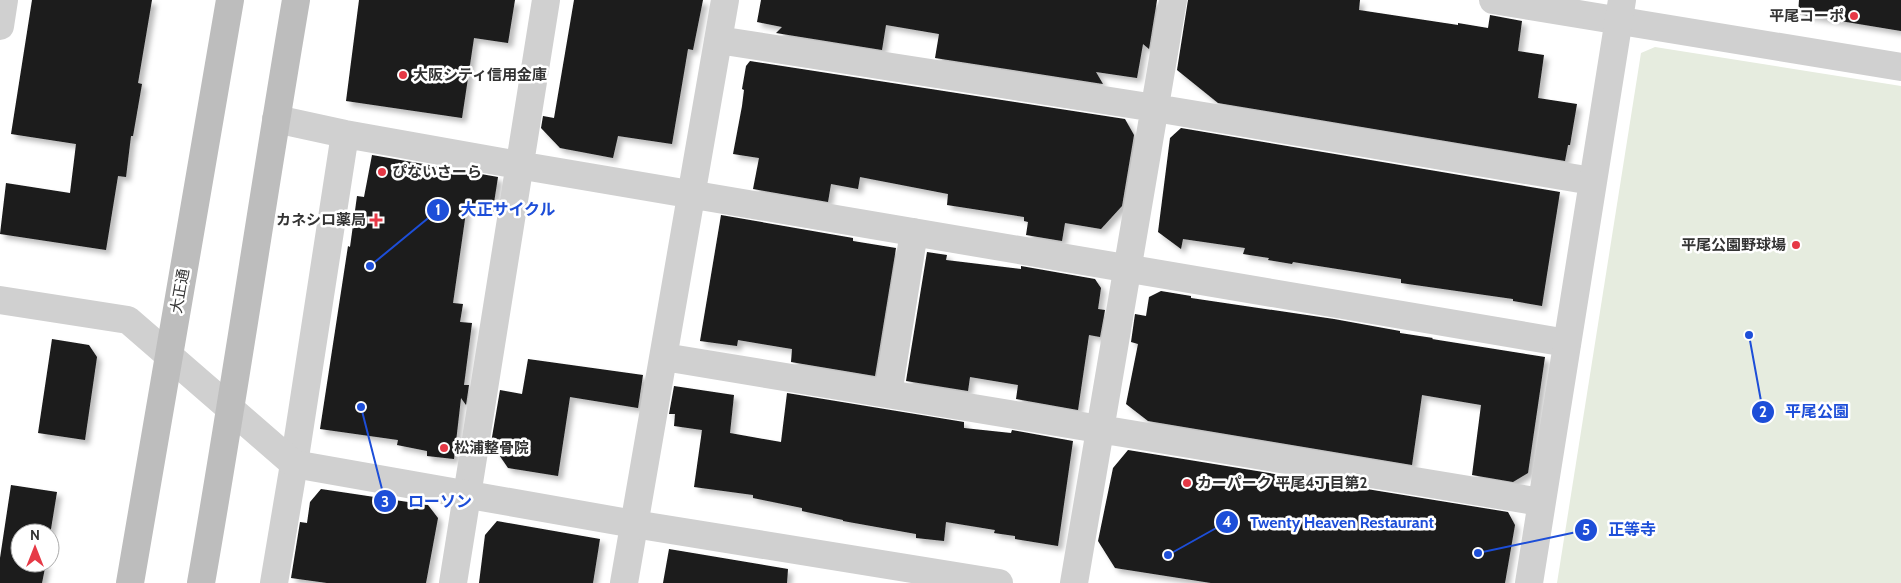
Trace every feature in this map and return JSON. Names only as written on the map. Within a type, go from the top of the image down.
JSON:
[{"type":"main road","name":"大正通","points":[[130,583],[230,0]]},
{"type":"main road","points":[[202,583],[232,410],[296,0]]},
{"type":"street","points":[[0,26],[4,0]]},
{"type":"street","points":[[453,583],[518,165],[546,0]]},
{"type":"street","points":[[624,583],[725,0]]},
{"type":"street","points":[[1074,583],[1173,0]]},
{"type":"street","points":[[1493,0],[1620,10],[1901,67]]},
{"type":"street","points":[[1529,583],[1620,10]]},
{"type":"street","points":[[718,40],[1155,108],[1592,180]]},
{"type":"street","points":[[276,119],[345,134],[518,165],[1567,343]]},
{"type":"street","points":[[274,583],[345,134]]},
{"type":"street","points":[[888,394],[914,232]]},
{"type":"street","points":[[0,300],[128,320],[294,464],[634,524],[999,583]]},
{"type":"street","points":[[664,357],[1541,502]]},
{"type":"shaded area","points":[[1655,47],[1901,86],[1901,583],[1557,583],[1641,53]]},
{"type":"building","points":[[32,0],[152,0],[138,83],[142,84],[133,136],[131,136],[126,177],[118,176],[106,250],[0,234],[6,183],[70,193],[76,144],[11,134]]},
{"type":"building","points":[[359,0],[515,0],[508,43],[474,38],[462,118],[346,101]]},
{"type":"building","points":[[574,0],[703,0],[693,50],[688,49],[672,144],[618,136],[613,158],[560,148],[541,128],[543,116],[554,118]]},
{"type":"building","points":[[761,0],[1157,0],[1149,49],[1143,44],[1137,78],[1096,72],[1103,84],[935,58],[939,34],[886,25],[882,50],[776,33],[782,27],[757,22]]},
{"type":"building","points":[[1188,0],[1360,0],[1359,10],[1458,25],[1458,23],[1488,28],[1490,15],[1522,21],[1518,51],[1544,55],[1538,98],[1577,104],[1570,145],[1568,145],[1565,161],[1218,103],[1177,70]]},
{"type":"building","name":"平尾コーポ","points":[[1799,0],[1901,0],[1901,31],[1798,14]]},
{"type":"building","points":[[750,61],[1125,119],[1134,135],[1122,206],[1101,229],[1065,223],[1062,241],[1026,235],[1028,222],[1024,221],[1024,217],[947,205],[948,194],[860,177],[858,189],[831,184],[828,202],[753,189],[759,158],[733,154],[742,106],[744,90],[742,89],[746,66]]},
{"type":"building","points":[[1181,128],[1560,192],[1542,306],[1513,301],[1513,299],[1401,283],[1401,279],[1293,262],[1292,264],[1268,260],[1269,258],[1243,254],[1245,248],[1183,239],[1181,249],[1158,232],[1170,138]]},
{"type":"building","points":[[372,155],[498,177],[493,209],[467,205],[453,303],[463,304],[460,322],[472,323],[464,385],[469,385],[466,405],[461,398],[454,459],[427,456],[427,451],[397,445],[398,440],[320,429],[357,196],[364,197]]},
{"type":"building","points":[[721,215],[853,238],[853,241],[896,248],[875,376],[791,362],[792,349],[738,340],[737,346],[700,341]]},
{"type":"building","points":[[927,252],[947,255],[946,260],[1021,269],[1021,266],[1095,279],[1101,288],[1098,309],[1105,310],[1100,337],[1089,335],[1078,410],[1016,399],[1018,385],[970,377],[968,391],[906,381]]},
{"type":"building","points":[[1161,291],[1191,296],[1191,298],[1334,319],[1432,339],[1545,357],[1528,473],[1513,482],[1472,475],[1481,405],[1422,395],[1412,465],[1148,421],[1126,404],[1138,344],[1131,342],[1135,314],[1146,316],[1149,297]]},
{"type":"building","points":[[52,339],[89,345],[97,357],[85,440],[38,433]]},
{"type":"building","points":[[528,359],[643,375],[638,408],[570,397],[558,476],[508,468],[491,443],[500,390],[522,394]]},
{"type":"building","points":[[674,386],[734,395],[730,433],[781,442],[787,393],[964,422],[964,428],[1011,433],[1012,430],[1073,441],[1058,546],[1015,539],[1015,536],[994,533],[995,530],[946,522],[944,541],[916,538],[916,534],[843,521],[802,511],[802,508],[753,498],[753,495],[694,487],[702,430],[674,426],[675,414],[669,414]]},
{"type":"building","points":[[1128,450],[1508,512],[1515,525],[1505,583],[1211,583],[1115,568],[1098,541],[1113,468]]},
{"type":"building","points":[[11,485],[57,492],[52,523],[10,523],[10,573],[44,573],[42,583],[0,583],[0,558]]},
{"type":"building","points":[[321,489],[428,505],[438,518],[426,583],[327,583],[291,578],[300,522],[307,523],[310,502]]},
{"type":"building","points":[[497,521],[600,539],[593,583],[479,583],[485,535]]},
{"type":"building","points":[[669,549],[788,569],[787,583],[663,583]]},
{"type":"place","name":"平尾コーポ","points":[[1854,16]]},
{"type":"place","name":"大阪シティ信用金庫","points":[[403,75]]},
{"type":"place","name":"ぴないさーら","points":[[382,172]]},
{"type":"place","name":"カネシロ薬局","points":[[376,220]]},
{"type":"place","name":"平尾公園野球場","points":[[1796,245]]},
{"type":"place","name":"大正サイクル","points":[[370,266]]},
{"type":"place","name":"平尾公園","points":[[1749,335]]},
{"type":"place","name":"ローソン","points":[[361,407]]},
{"type":"place","name":"松浦整骨院","points":[[444,448]]},
{"type":"place","name":"カーパーク 平尾4丁目第2","points":[[1187,483]]},
{"type":"place","name":"正等寺","points":[[1478,553]]},
{"type":"place","name":"Twenty Heaven Restaurant","points":[[1168,555]]}]
